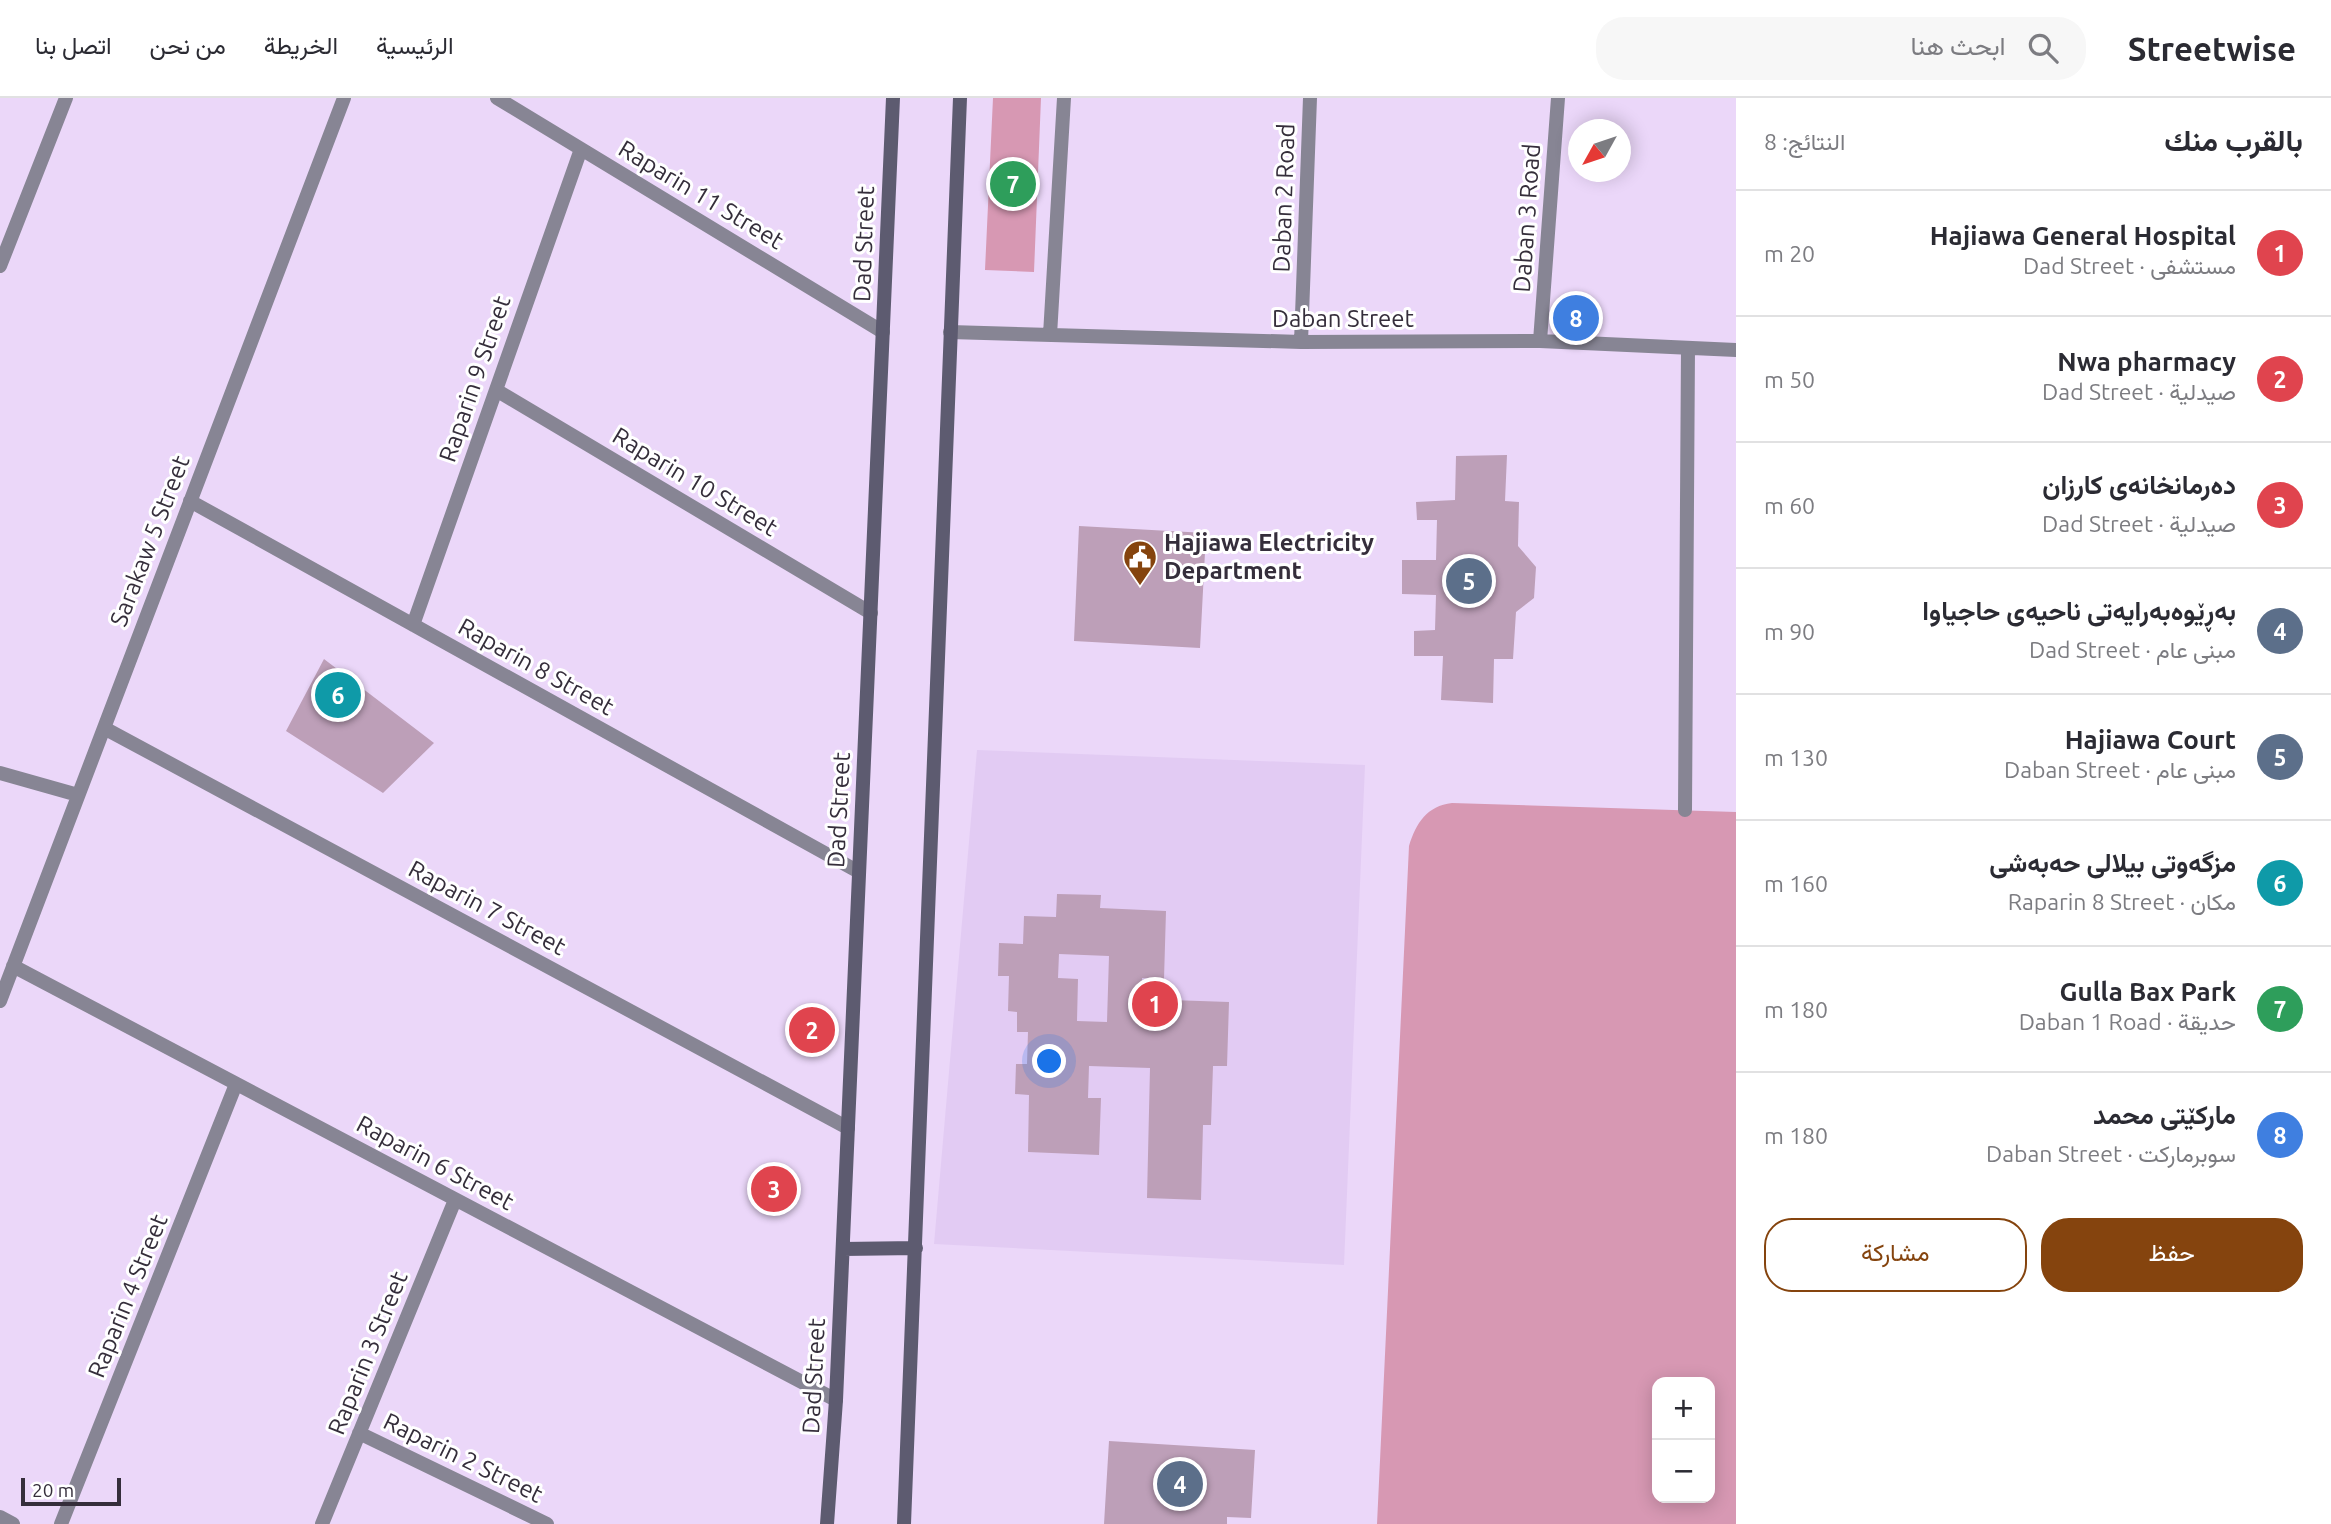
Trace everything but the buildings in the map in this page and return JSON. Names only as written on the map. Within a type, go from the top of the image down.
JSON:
[{"type":"street","points":[[0,265],[66,98]]},
{"type":"street","name":"Sarakaw 5 Street","points":[[0,1001],[344,98]]},
{"type":"street","name":"Raparin 11 Street","points":[[497,98],[883,331]]},
{"type":"street","name":"Dad Street","points":[[827,1524],[843,1249],[893,98]]},
{"type":"street","points":[[904,1524],[960,98]]},
{"type":"street","points":[[1050,335],[1064,98]]},
{"type":"street","name":"Daban 2 Road","points":[[1301,342],[1310,98]]},
{"type":"street","name":"Daban 3 Road","points":[[1540,341],[1558,98]]},
{"type":"street","name":"Raparin 9 Street","points":[[413,625],[581,149]]},
{"type":"street","name":"Daban Street","points":[[950,332],[1301,342],[1540,341],[1736,350]]},
{"type":"street","points":[[1685,810],[1688,348]]},
{"type":"street","name":"Raparin 10 Street","points":[[496,390],[871,612]]},
{"type":"street","name":"Raparin 8 Street","points":[[190,501],[859,872]]},
{"type":"street","name":"Raparin 7 Street","points":[[104,727],[848,1128]]},
{"type":"street","points":[[0,773],[78,796]]},
{"type":"street","name":"Raparin 6 Street","points":[[13,966],[836,1400]]},
{"type":"street","name":"Raparin 4 Street","points":[[61,1524],[236,1084]]},
{"type":"street","name":"Raparin 3 Street","points":[[322,1524],[455,1200]]},
{"type":"street","points":[[843,1249],[916,1248]]},
{"type":"street","name":"Raparin 2 Street","points":[[359,1433],[547,1524]]},
{"type":"street","points":[[0,1517],[13,1524]]},
{"type":"shaded area","points":[[993,98],[1041,98],[1034,272],[985,270]]},
{"type":"shaded area","points":[[977,750],[1365,765],[1344,1265],[934,1244]]},
{"type":"shaded area","points":[[1452,803],[1736,812],[1736,1524],[1377,1524],[1409,846],[1419,823],[1436,808]]},
{"type":"place","name":"Gulla Bax Park","points":[[1013,184]]},
{"type":"place","name":"مارکێتی محمد","points":[[1576,318]]},
{"type":"place","name":"Hajiawa Court","points":[[1469,581]]},
{"type":"place","name":"Hajiawa Electricity Department","points":[[1140,587]]},
{"type":"place","name":"مزگەوتی بیلالی حەبەشی","points":[[338,695]]},
{"type":"place","name":"Hajiawa General Hospital","points":[[1155,1004]]},
{"type":"place","name":"Nwa pharmacy","points":[[812,1030]]},
{"type":"place","name":"دەرمانخانەی کارزان","points":[[774,1189]]},
{"type":"place","name":"بەڕێوەبەرایەتی ناحیەی حاجیاوا","points":[[1180,1484]]}]
